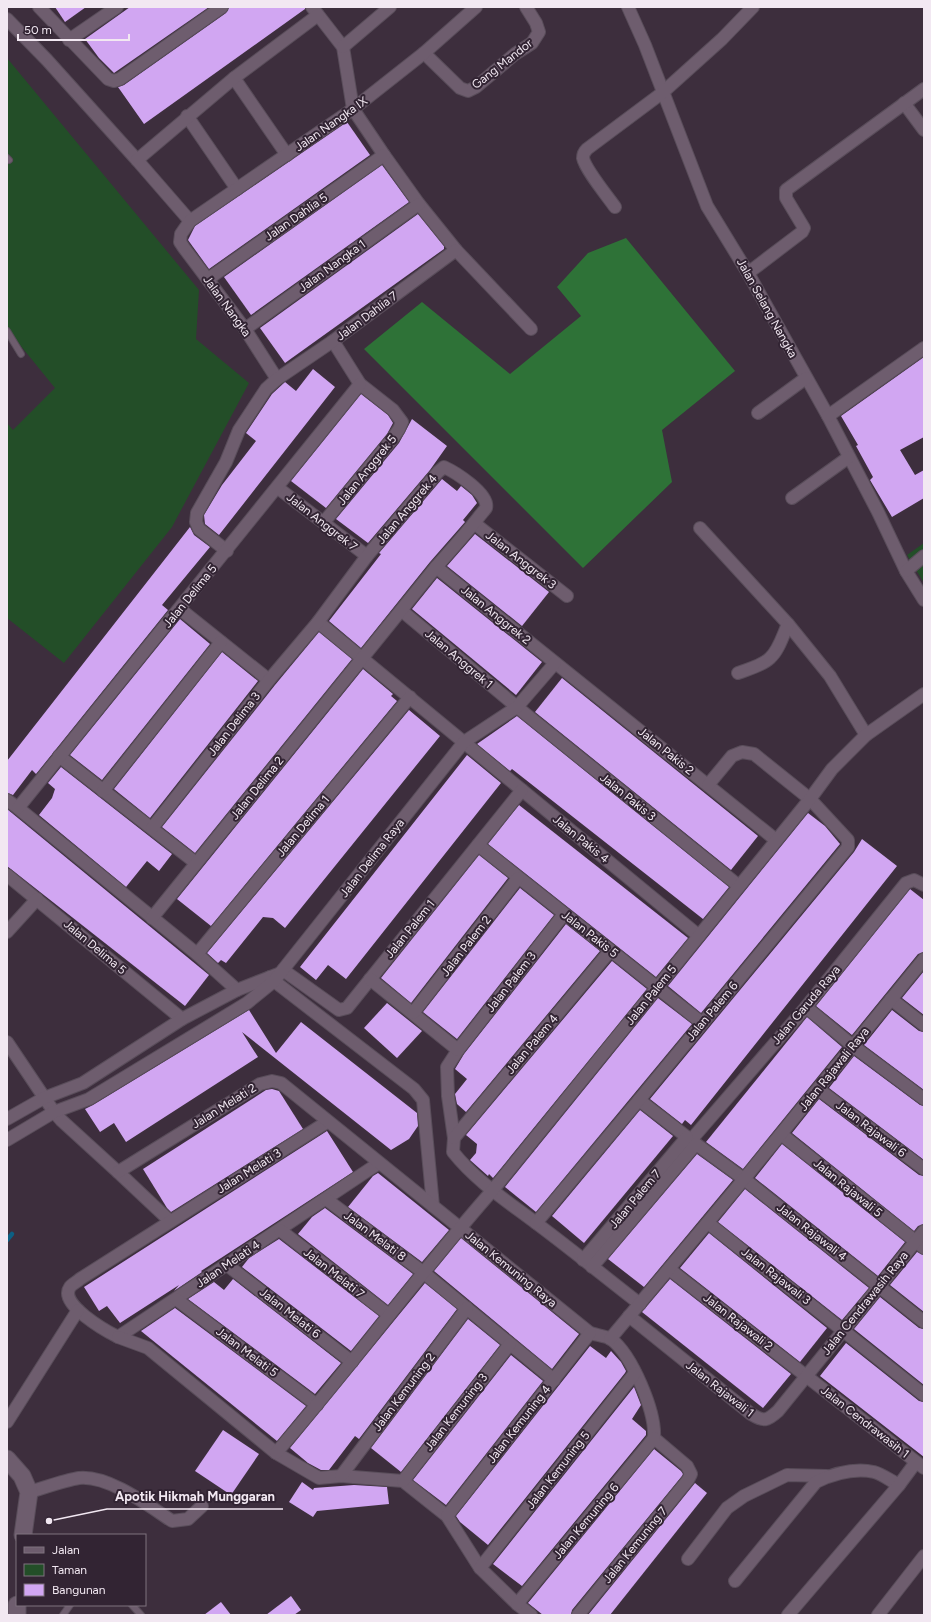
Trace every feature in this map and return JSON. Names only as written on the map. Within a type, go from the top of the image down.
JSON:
[{"type":"main road","points":[[7,1459],[22,1476],[29,1492],[23,1534]]},
{"type":"street","points":[[39,7],[108,79],[114,81],[222,7]]},
{"type":"street","points":[[70,40],[117,7]]},
{"type":"street","points":[[343,47],[390,7]]},
{"type":"street","name":"Jalan Nangka IX","points":[[181,234],[190,221],[353,109],[424,53],[476,7]]},
{"type":"street","name":"Gang Mandor","points":[[424,53],[460,88],[468,91],[476,87],[515,54],[532,43],[539,32],[536,23],[526,7]]},
{"type":"street","name":"Jalan Selang Nangka","points":[[628,7],[645,45],[662,93],[707,206],[748,273],[828,416],[878,512],[906,571],[924,600]]},
{"type":"street","points":[[615,207],[592,176],[583,158],[584,153],[587,149],[662,93],[722,39],[753,7]]},
{"type":"street","points":[[137,160],[187,116],[315,11],[343,47],[353,109],[384,155],[419,204],[456,250],[531,329]]},
{"type":"street","points":[[7,19],[47,60],[190,221]]},
{"type":"street","points":[[234,78],[287,155]]},
{"type":"street","points":[[748,273],[802,232],[804,228],[786,198],[786,190],[924,89]]},
{"type":"street","points":[[904,103],[924,130]]},
{"type":"street","points":[[187,116],[237,188]]},
{"type":"street","name":"Jalan Dahlia 5","points":[[208,279],[384,155]]},
{"type":"street","name":"Jalan Nangka 1","points":[[245,329],[419,204]]},
{"type":"street","name":"Jalan Nangka","points":[[181,234],[180,242],[245,329],[277,379]]},
{"type":"street","name":"Jalan Dahlia 7","points":[[227,551],[199,529],[196,522],[197,513],[226,462],[239,430],[266,388],[333,341],[456,250]]},
{"type":"street","points":[[333,341],[360,384]]},
{"type":"street","points":[[828,416],[924,348]]},
{"type":"street","points":[[758,413],[806,378]]},
{"type":"street","name":"Jalan Delima 5","points":[[18,808],[278,488],[360,384]]},
{"type":"street","name":"Jalan Anggrek 5","points":[[324,522],[393,438],[402,422],[393,410],[360,384]]},
{"type":"street","points":[[792,498],[849,457]]},
{"type":"street","name":"Jalan Anggrek 4","points":[[318,622],[367,556],[438,472],[444,467],[458,474],[479,491],[486,500],[486,508],[436,567],[363,659]]},
{"type":"street","name":"Jalan Anggrek 7","points":[[278,488],[367,556]]},
{"type":"street","name":"Jalan Anggrek 3","points":[[474,523],[567,596]]},
{"type":"street","points":[[700,528],[788,624],[830,676],[866,735]]},
{"type":"street","points":[[906,571],[924,556]]},
{"type":"street","name":"Jalan Anggrek 2","points":[[436,567],[555,663]]},
{"type":"street","points":[[180,609],[269,680]]},
{"type":"street","name":"Jalan Anggrek 1","points":[[402,611],[517,707]]},
{"type":"street","name":"Jalan Pakis 4","points":[[318,622],[699,936]]},
{"type":"street","name":"Jalan Delima 3","points":[[152,828],[269,680],[318,622]]},
{"type":"street","points":[[738,673],[764,663],[771,658],[788,624]]},
{"type":"street","points":[[103,790],[221,642]]},
{"type":"street","name":"Jalan Delima 2","points":[[152,918],[363,659]]},
{"type":"street","name":"Jalan Delima Raya","points":[[7,1140],[54,1112],[89,1099],[247,1003],[277,975],[464,742],[517,707],[555,663]]},
{"type":"street","name":"Jalan Pakis 2","points":[[555,663],[776,840]]},
{"type":"street","name":"Jalan Palem 5","points":[[460,1228],[492,1191],[810,799],[832,768],[866,735],[924,694]]},
{"type":"street","name":"Jalan Delima 1","points":[[197,954],[410,697]]},
{"type":"street","name":"Jalan Pakis 3","points":[[517,707],[739,886]]},
{"type":"street","name":"Jalan Palem 6","points":[[536,1222],[848,847],[848,840],[810,799],[754,754],[742,752],[732,756],[708,785]]},
{"type":"street","points":[[59,756],[196,863]]},
{"type":"street","name":"Jalan Palem 1","points":[[277,975],[339,1010],[347,1008],[522,790]]},
{"type":"street","points":[[7,800],[197,954],[237,990]]},
{"type":"street","name":"Jalan Pakis 5","points":[[478,845],[702,1023]]},
{"type":"street","name":"Jalan Delima 5","points":[[7,875],[37,898],[182,1019]]},
{"type":"street","name":"Jalan Palem 2","points":[[413,1013],[518,878]]},
{"type":"street","name":"Jalan Garuda Raya","points":[[691,1140],[806,1007],[906,883],[914,880],[924,885]]},
{"type":"street","points":[[7,932],[37,898]]},
{"type":"street","name":"Jalan Palem 3","points":[[564,914],[458,1050],[447,1067],[448,1096],[454,1138],[453,1152],[462,1163],[492,1191],[536,1222],[640,1304]]},
{"type":"street","name":"Jalan Palem 4","points":[[454,1138],[610,951]]},
{"type":"street","name":"Jalan Rajawali Raya","points":[[610,1339],[744,1179],[924,959]]},
{"type":"street","points":[[7,1119],[44,1098],[83,1083],[182,1019],[237,990],[277,975],[414,1089],[423,1100],[433,1206]]},
{"type":"street","points":[[370,979],[458,1050]]},
{"type":"street","points":[[891,999],[924,1025]]},
{"type":"street","points":[[806,1007],[853,1046],[924,1099]]},
{"type":"street","points":[[7,1042],[54,1112],[170,1221]]},
{"type":"street","name":"Jalan Melati 2","points":[[118,1172],[260,1084],[272,1081],[281,1083],[460,1228]]},
{"type":"street","name":"Jalan Rajawali 6","points":[[818,1089],[924,1169]]},
{"type":"street","name":"Jalan Rajawali 4","points":[[639,1100],[744,1179],[880,1285],[924,1322]]},
{"type":"street","name":"Jalan Melati 3","points":[[78,1310],[71,1304],[68,1295],[70,1287],[80,1279],[328,1122]]},
{"type":"street","name":"Jalan Rajawali 5","points":[[781,1134],[920,1245]]},
{"type":"street","name":"Jalan Palem 7","points":[[588,1264],[691,1140]]},
{"type":"street","name":"Jalan Melati 4","points":[[118,1337],[379,1163]]},
{"type":"street","name":"Jalan Melati 8","points":[[326,1199],[424,1273],[554,1380]]},
{"type":"street","name":"Jalan Rajawali 3","points":[[708,1222],[924,1395]]},
{"type":"street","name":"Jalan Kemuning Raya","points":[[276,1453],[318,1405],[460,1228],[590,1333],[610,1339]]},
{"type":"street","name":"Jalan Melati 7","points":[[280,1230],[389,1315]]},
{"type":"street","name":"Jalan Cendrawasih Raya","points":[[806,1375],[880,1285],[920,1245],[924,1231]]},
{"type":"street","name":"Jalan Melati 6","points":[[227,1265],[352,1362]]},
{"type":"street","name":"Jalan Rajawali 2","points":[[669,1269],[806,1375]]},
{"type":"street","name":"Jalan Melati 5","points":[[176,1299],[318,1405]]},
{"type":"street","name":"Jalan Kemuning 2","points":[[341,1476],[467,1308]]},
{"type":"street","points":[[7,1422],[78,1310],[100,1328],[118,1337],[148,1348],[276,1453],[319,1478],[341,1476],[403,1481],[446,1516],[480,1568],[517,1604],[531,1615]]},
{"type":"street","name":"Jalan Rajawali 1","points":[[629,1316],[760,1419],[766,1419],[778,1411],[806,1375]]},
{"type":"street","name":"Jalan Kemuning 4","points":[[446,1516],[590,1333]]},
{"type":"street","points":[[610,1339],[629,1360],[635,1372],[649,1405],[655,1427],[654,1438]]},
{"type":"street","name":"Jalan Kemuning 3","points":[[403,1481],[510,1344]]},
{"type":"street","name":"Jalan Kemuning 5","points":[[480,1568],[635,1372]]},
{"type":"street","name":"Jalan Cendrawasih 1","points":[[806,1375],[920,1465]]},
{"type":"street","name":"Jalan Kemuning 7","points":[[578,1615],[688,1480],[691,1474],[688,1466],[654,1438]]},
{"type":"street","name":"Jalan Kemuning 6","points":[[517,1604],[654,1438]]},
{"type":"street","points":[[788,1615],[899,1485],[920,1465]]},
{"type":"street","points":[[688,1559],[727,1508],[744,1496],[787,1475],[828,1476],[853,1471],[874,1472],[899,1485]]},
{"type":"street","points":[[735,1580],[816,1482],[828,1476]]},
{"type":"street","points":[[29,1492],[80,1478],[101,1481],[136,1497],[172,1521],[188,1519],[202,1506]]},
{"type":"street","points":[[878,1615],[924,1556]]},
{"type":"lane","points":[[7,331],[21,354]]},
{"type":"lane","points":[[63,1615],[69,1606]]},
{"type":"lane","points":[[133,1606],[141,1615]]},
{"type":"green space","points":[[7,58],[199,290],[196,339],[249,383],[172,527],[64,663],[7,618],[7,423],[13,430],[55,388],[7,329]]},
{"type":"green space","points":[[626,238],[735,371],[662,430],[672,482],[583,568],[364,349],[422,302],[510,374],[581,316],[557,287],[588,253]]},
{"type":"green space","points":[[924,543],[924,583],[907,555]]},
{"type":"building","points":[[55,7],[86,7],[65,22]]},
{"type":"building","points":[[130,7],[209,7],[114,73],[99,58],[85,39]]},
{"type":"building","points":[[229,7],[305,7],[305,9],[144,124],[118,87],[124,85],[226,13]]},
{"type":"building","points":[[347,122],[370,155],[209,269],[188,240],[195,226]]},
{"type":"building","points":[[382,165],[409,202],[251,315],[224,277]]},
{"type":"building","points":[[418,214],[444,246],[444,249],[285,363],[260,328]]},
{"type":"building","points":[[924,357],[924,437],[900,450],[915,475],[924,470],[924,498],[892,517],[870,480],[873,477],[856,446],[858,445],[841,416]]},
{"type":"building","points":[[313,369],[335,387],[219,535],[205,524],[204,515],[222,485],[256,441],[246,433],[272,394],[285,382],[296,391]]},
{"type":"building","points":[[361,394],[388,415],[393,423],[387,434],[326,508],[291,481]]},
{"type":"building","points":[[412,419],[447,446],[430,470],[368,543],[336,519],[399,443]]},
{"type":"building","points":[[442,479],[457,491],[461,486],[472,495],[477,503],[463,520],[465,522],[430,562],[361,648],[329,621],[381,554],[379,553]]},
{"type":"building","points":[[190,527],[194,535],[210,547],[162,605],[168,610],[36,774],[32,770],[13,795],[7,793],[7,761]]},
{"type":"building","points":[[475,534],[549,592],[522,626],[447,566]]},
{"type":"building","points":[[437,578],[542,662],[516,695],[412,609]]},
{"type":"building","points":[[180,619],[210,644],[102,780],[70,755]]},
{"type":"building","points":[[319,632],[352,659],[195,853],[162,827]]},
{"type":"building","points":[[222,652],[258,681],[150,818],[114,789]]},
{"type":"building","points":[[363,669],[393,694],[391,696],[397,701],[211,926],[177,899]]},
{"type":"building","points":[[562,678],[758,836],[731,870],[535,712]]},
{"type":"building","points":[[409,710],[440,736],[285,928],[273,918],[263,917],[226,963],[221,960],[218,963],[207,953]]},
{"type":"building","points":[[517,716],[729,887],[703,919],[512,769],[510,771],[477,744]]},
{"type":"building","points":[[467,755],[501,783],[346,979],[328,965],[316,980],[300,967]]},
{"type":"building","points":[[61,767],[172,854],[159,871],[147,861],[126,887],[39,815],[52,798],[55,789],[48,783]]},
{"type":"building","points":[[519,805],[688,938],[656,977],[488,844]]},
{"type":"building","points":[[7,809],[209,975],[185,1006],[7,866]]},
{"type":"building","points":[[808,813],[825,826],[840,844],[701,1013],[668,986]]},
{"type":"building","points":[[862,839],[897,866],[691,1125],[685,1120],[682,1124],[650,1099],[854,852]]},
{"type":"building","points":[[479,855],[508,878],[411,1003],[381,978]]},
{"type":"building","points":[[520,888],[554,915],[457,1039],[423,1012]]},
{"type":"building","points":[[910,889],[924,900],[924,952],[918,954],[852,1035],[816,1006]]},
{"type":"building","points":[[566,924],[600,951],[466,1112],[457,1104],[455,1094],[467,1079],[455,1069],[464,1054]]},
{"type":"building","points":[[612,961],[647,989],[493,1178],[489,1174],[488,1176],[470,1160],[476,1153],[477,1144],[466,1135]]},
{"type":"building","points":[[924,971],[924,1015],[902,998]]},
{"type":"building","points":[[658,998],[692,1024],[536,1212],[505,1187]]},
{"type":"building","points":[[387,1003],[422,1031],[397,1058],[364,1028]]},
{"type":"building","points":[[249,1010],[276,1053],[301,1022],[417,1113],[418,1126],[409,1139],[391,1150],[242,1032],[258,1057],[126,1142],[114,1123],[100,1132],[85,1109]]},
{"type":"building","points":[[892,1010],[919,1031],[924,1032],[924,1090],[864,1045]]},
{"type":"building","points":[[807,1017],[842,1047],[743,1169],[706,1142]]},
{"type":"building","points":[[854,1056],[920,1105],[924,1106],[924,1160],[829,1088]]},
{"type":"building","points":[[272,1089],[279,1091],[303,1129],[171,1212],[143,1169],[266,1090]]},
{"type":"building","points":[[819,1099],[919,1175],[924,1176],[924,1224],[918,1226],[914,1231],[792,1133]]},
{"type":"building","points":[[640,1110],[673,1136],[584,1243],[552,1216]]},
{"type":"building","points":[[327,1131],[353,1172],[201,1271],[202,1272],[174,1291],[179,1285],[120,1323],[107,1306],[99,1311],[84,1287]]},
{"type":"building","points":[[782,1144],[905,1242],[878,1276],[755,1178]]},
{"type":"building","points":[[697,1154],[733,1180],[644,1287],[608,1259]]},
{"type":"building","points":[[378,1173],[449,1230],[422,1262],[348,1207],[373,1176]]},
{"type":"building","points":[[745,1189],[869,1288],[842,1320],[718,1222]]},
{"type":"building","points":[[325,1208],[413,1274],[388,1305],[298,1234],[312,1217]]},
{"type":"building","points":[[709,1233],[827,1328],[800,1362],[680,1268]]},
{"type":"building","points":[[461,1238],[579,1334],[552,1369],[434,1271]]},
{"type":"building","points":[[279,1239],[379,1316],[351,1351],[242,1267],[249,1258]]},
{"type":"building","points":[[917,1252],[924,1255],[924,1312],[890,1285]]},
{"type":"building","points":[[233,1279],[341,1363],[315,1394],[188,1299],[214,1282],[224,1290]]},
{"type":"building","points":[[670,1279],[791,1374],[763,1408],[642,1312]]},
{"type":"building","points":[[425,1283],[457,1309],[359,1439],[355,1436],[329,1470],[321,1470],[308,1463],[290,1448]]},
{"type":"building","points":[[880,1297],[919,1328],[924,1329],[924,1385],[854,1329]]},
{"type":"building","points":[[175,1308],[306,1406],[277,1441],[141,1331]]},
{"type":"building","points":[[468,1319],[500,1345],[401,1472],[371,1448]]},
{"type":"building","points":[[846,1343],[919,1401],[924,1402],[924,1457],[820,1376]]},
{"type":"building","points":[[590,1346],[606,1358],[611,1351],[621,1362],[626,1371],[625,1373],[488,1545],[460,1522],[456,1516]]},
{"type":"building","points":[[511,1355],[543,1381],[446,1505],[413,1480]]},
{"type":"building","points":[[634,1387],[641,1405],[632,1419],[646,1431],[646,1435],[522,1586],[493,1564]]},
{"type":"building","points":[[223,1430],[259,1454],[231,1495],[195,1471]]},
{"type":"building","points":[[654,1449],[681,1471],[683,1474],[682,1476],[572,1610],[571,1615],[543,1615],[528,1603]]},
{"type":"building","points":[[302,1482],[313,1490],[314,1488],[354,1485],[387,1487],[389,1504],[317,1511],[313,1517],[289,1502]]},
{"type":"building","points":[[695,1483],[707,1493],[610,1615],[588,1615]]},
{"type":"building","points":[[291,1596],[301,1610],[294,1615],[266,1615]]},
{"type":"building","points":[[221,1602],[231,1615],[204,1615]]},
{"type":"waterway","points":[[7,1240],[12,1234]]},
{"type":"place","name":"Apotik Hikmah Munggaran","points":[[49,1521]]}]
